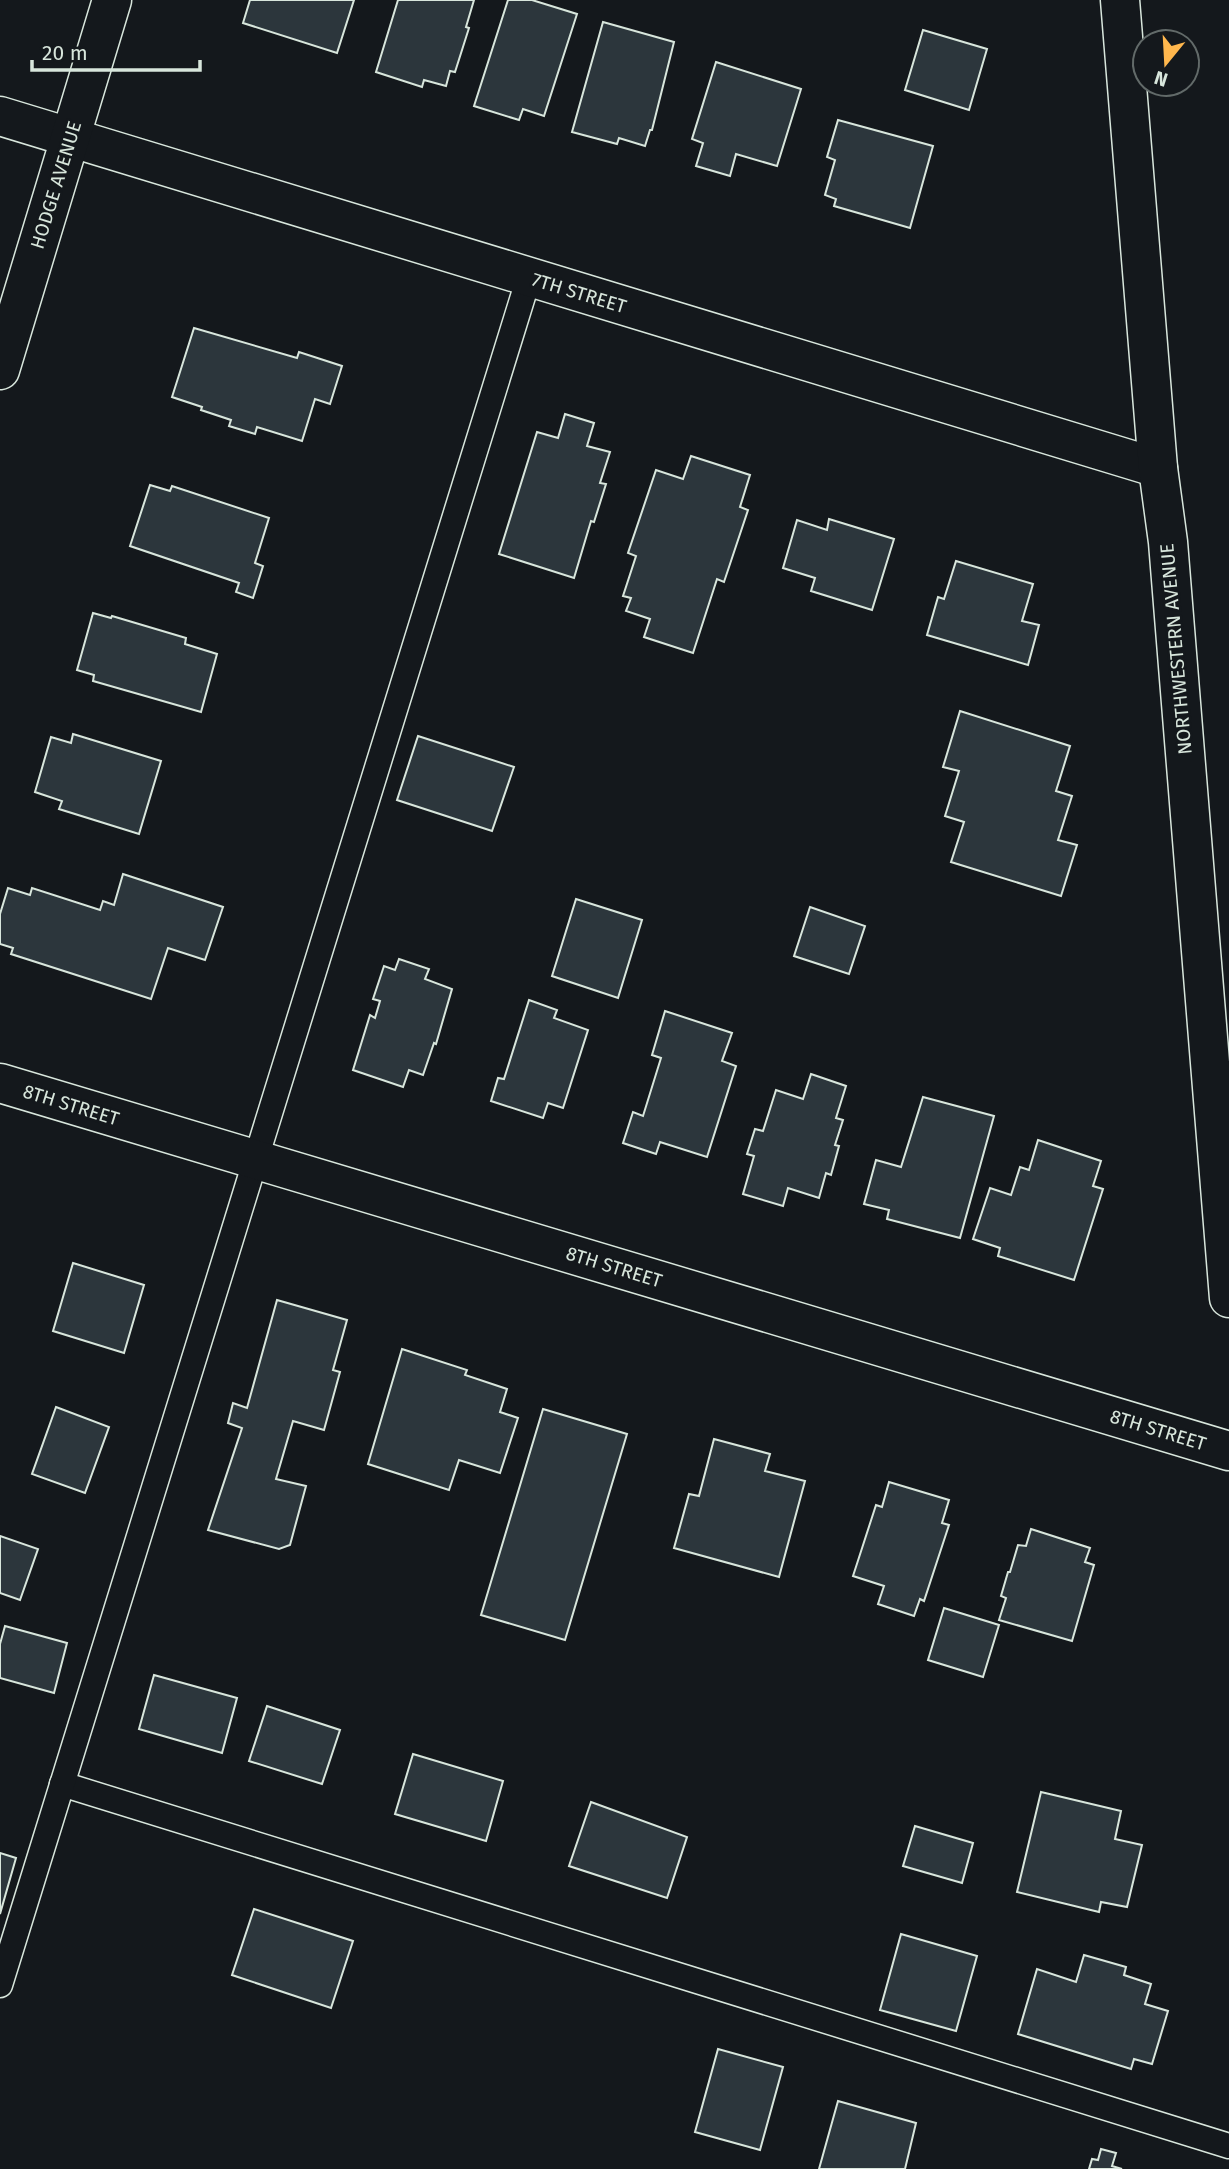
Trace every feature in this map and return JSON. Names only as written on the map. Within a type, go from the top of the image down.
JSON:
[{"type":"street","name":"HODGE AVENUE","points":[[0,370],[112,0]]},
{"type":"street","name":"NORTHWESTERN AVENUE","points":[[1120,0],[1158,468],[1168,542],[1229,1298]]},
{"type":"street","name":"7TH STREET","points":[[0,116],[1158,468]]},
{"type":"street","name":"8TH STREET","points":[[0,1083],[1229,1451]]},
{"type":"lane","points":[[0,1985],[529,277]]},
{"type":"lane","points":[[62,1784],[1229,2146]]},
{"type":"building","points":[[250,0],[354,0],[337,53],[243,23]]},
{"type":"building","points":[[398,0],[474,0],[466,27],[469,28],[455,72],[450,71],[446,86],[424,80],[422,87],[376,72]]},
{"type":"building","points":[[508,0],[532,0],[577,14],[544,116],[523,109],[519,120],[474,106]]},
{"type":"building","points":[[603,22],[674,42],[652,130],[645,146],[619,138],[617,144],[572,132]]},
{"type":"building","points":[[923,30],[987,49],[969,110],[905,90]]},
{"type":"building","points":[[716,62],[801,89],[777,166],[736,154],[730,176],[696,166],[703,143],[692,139]]},
{"type":"building","points":[[838,120],[933,146],[910,228],[834,206],[836,199],[825,195],[835,160],[827,157]]},
{"type":"building","points":[[194,328],[297,358],[299,352],[342,366],[330,404],[315,399],[302,441],[257,427],[255,434],[229,426],[231,420],[172,397]]},
{"type":"building","points":[[565,414],[594,423],[587,446],[610,452],[600,483],[606,484],[594,522],[591,521],[574,578],[499,554],[537,432],[558,438]]},
{"type":"building","points":[[691,456],[750,475],[740,507],[748,510],[724,582],[717,579],[693,653],[644,637],[650,619],[626,611],[631,598],[623,596],[636,556],[628,553],[656,470],[683,479]]},
{"type":"building","points":[[150,485],[170,491],[172,486],[269,518],[255,563],[263,566],[253,598],[236,592],[239,583],[130,546]]},
{"type":"building","points":[[829,519],[894,539],[872,610],[811,591],[815,578],[783,568],[797,520],[827,530]]},
{"type":"building","points":[[956,561],[1033,584],[1022,621],[1039,625],[1028,665],[927,635],[938,597],[944,599]]},
{"type":"building","points":[[93,613],[186,638],[185,644],[217,654],[201,712],[93,681],[94,675],[77,670]]},
{"type":"building","points":[[960,711],[1070,746],[1056,791],[1072,796],[1058,840],[1077,845],[1061,896],[951,862],[964,822],[945,816],[959,771],[943,767]]},
{"type":"building","points":[[73,734],[161,761],[139,834],[59,809],[62,801],[35,792],[51,737],[71,743]]},
{"type":"building","points":[[418,736],[514,767],[492,831],[397,800]]},
{"type":"building","points":[[123,874],[223,907],[205,960],[168,948],[151,999],[11,954],[13,948],[0,944],[0,914],[8,888],[30,895],[32,888],[100,910],[103,901],[114,905]]},
{"type":"building","points":[[576,899],[642,920],[618,998],[552,976]]},
{"type":"building","points":[[810,907],[865,926],[849,974],[794,956]]},
{"type":"building","points":[[399,959],[429,969],[425,979],[452,989],[436,1044],[434,1043],[423,1075],[409,1070],[403,1087],[353,1070],[370,1015],[375,1018],[380,1001],[373,999],[384,966],[395,970]]},
{"type":"building","points":[[529,1000],[557,1010],[554,1018],[588,1030],[563,1108],[548,1103],[543,1118],[491,1101],[498,1078],[504,1079]]},
{"type":"building","points":[[665,1011],[732,1033],[722,1061],[736,1066],[707,1157],[660,1142],[656,1154],[623,1143],[633,1112],[643,1116],[661,1058],[652,1055]]},
{"type":"building","points":[[811,1074],[846,1086],[836,1118],[843,1120],[835,1145],[839,1146],[831,1175],[826,1173],[819,1198],[788,1188],[783,1206],[743,1194],[754,1156],[747,1154],[755,1129],[763,1131],[776,1090],[803,1099]]},
{"type":"building","points":[[923,1097],[994,1116],[960,1238],[887,1219],[889,1210],[864,1204],[876,1160],[901,1167]]},
{"type":"building","points":[[1038,1140],[1101,1161],[1093,1186],[1103,1189],[1074,1280],[998,1256],[1000,1248],[973,1239],[990,1188],[1011,1195],[1020,1167],[1029,1170]]},
{"type":"building","points":[[73,1263],[144,1285],[124,1353],[53,1331]]},
{"type":"building","points":[[277,1300],[347,1320],[333,1370],[340,1372],[324,1430],[293,1421],[276,1479],[306,1486],[290,1545],[279,1549],[208,1530],[242,1428],[228,1423],[233,1403],[247,1408]]},
{"type":"building","points":[[402,1349],[467,1370],[465,1375],[507,1389],[500,1412],[518,1418],[500,1473],[459,1460],[449,1490],[368,1464]]},
{"type":"building","points":[[56,1407],[109,1427],[85,1493],[32,1474]]},
{"type":"building","points":[[543,1409],[627,1434],[565,1640],[481,1615]]},
{"type":"building","points":[[714,1439],[770,1454],[765,1471],[805,1481],[779,1577],[674,1548],[689,1494],[699,1496]]},
{"type":"building","points":[[889,1482],[949,1500],[942,1523],[949,1525],[924,1601],[920,1599],[914,1616],[878,1604],[884,1586],[853,1576],[876,1505],[882,1507]]},
{"type":"building","points":[[1031,1529],[1090,1548],[1085,1562],[1094,1565],[1072,1641],[999,1620],[1006,1598],[1001,1596],[1008,1572],[1018,1545],[1026,1546]]},
{"type":"building","points":[[0,1536],[38,1549],[20,1600],[0,1593]]},
{"type":"building","points":[[944,1608],[999,1625],[983,1677],[928,1660]]},
{"type":"building","points":[[5,1626],[67,1643],[54,1693],[0,1678],[0,1644]]},
{"type":"building","points":[[154,1675],[237,1698],[222,1753],[139,1729]]},
{"type":"building","points":[[267,1706],[340,1730],[322,1784],[249,1761]]},
{"type":"building","points":[[413,1754],[503,1781],[486,1841],[395,1814]]},
{"type":"building","points":[[1041,1792],[1121,1811],[1115,1839],[1142,1845],[1127,1907],[1101,1902],[1099,1912],[1017,1892]]},
{"type":"building","points":[[591,1802],[687,1837],[667,1898],[569,1866]]},
{"type":"building","points":[[915,1826],[973,1843],[962,1883],[903,1866]]},
{"type":"building","points":[[0,1853],[16,1858],[0,1914]]},
{"type":"building","points":[[254,1909],[353,1941],[331,2008],[232,1975]]},
{"type":"building","points":[[901,1934],[977,1956],[956,2031],[880,2010]]},
{"type":"building","points":[[1084,1955],[1126,1967],[1124,1975],[1151,1984],[1145,2004],[1168,2011],[1152,2064],[1134,2059],[1131,2069],[1018,2034],[1037,1969],[1076,1982]]},
{"type":"building","points":[[718,2049],[783,2067],[760,2150],[695,2132]]},
{"type":"building","points":[[838,2101],[916,2123],[905,2169],[819,2169]]},
{"type":"building","points":[[1101,2149],[1116,2153],[1112,2166],[1122,2169],[1089,2169],[1092,2159],[1098,2160]]}]
